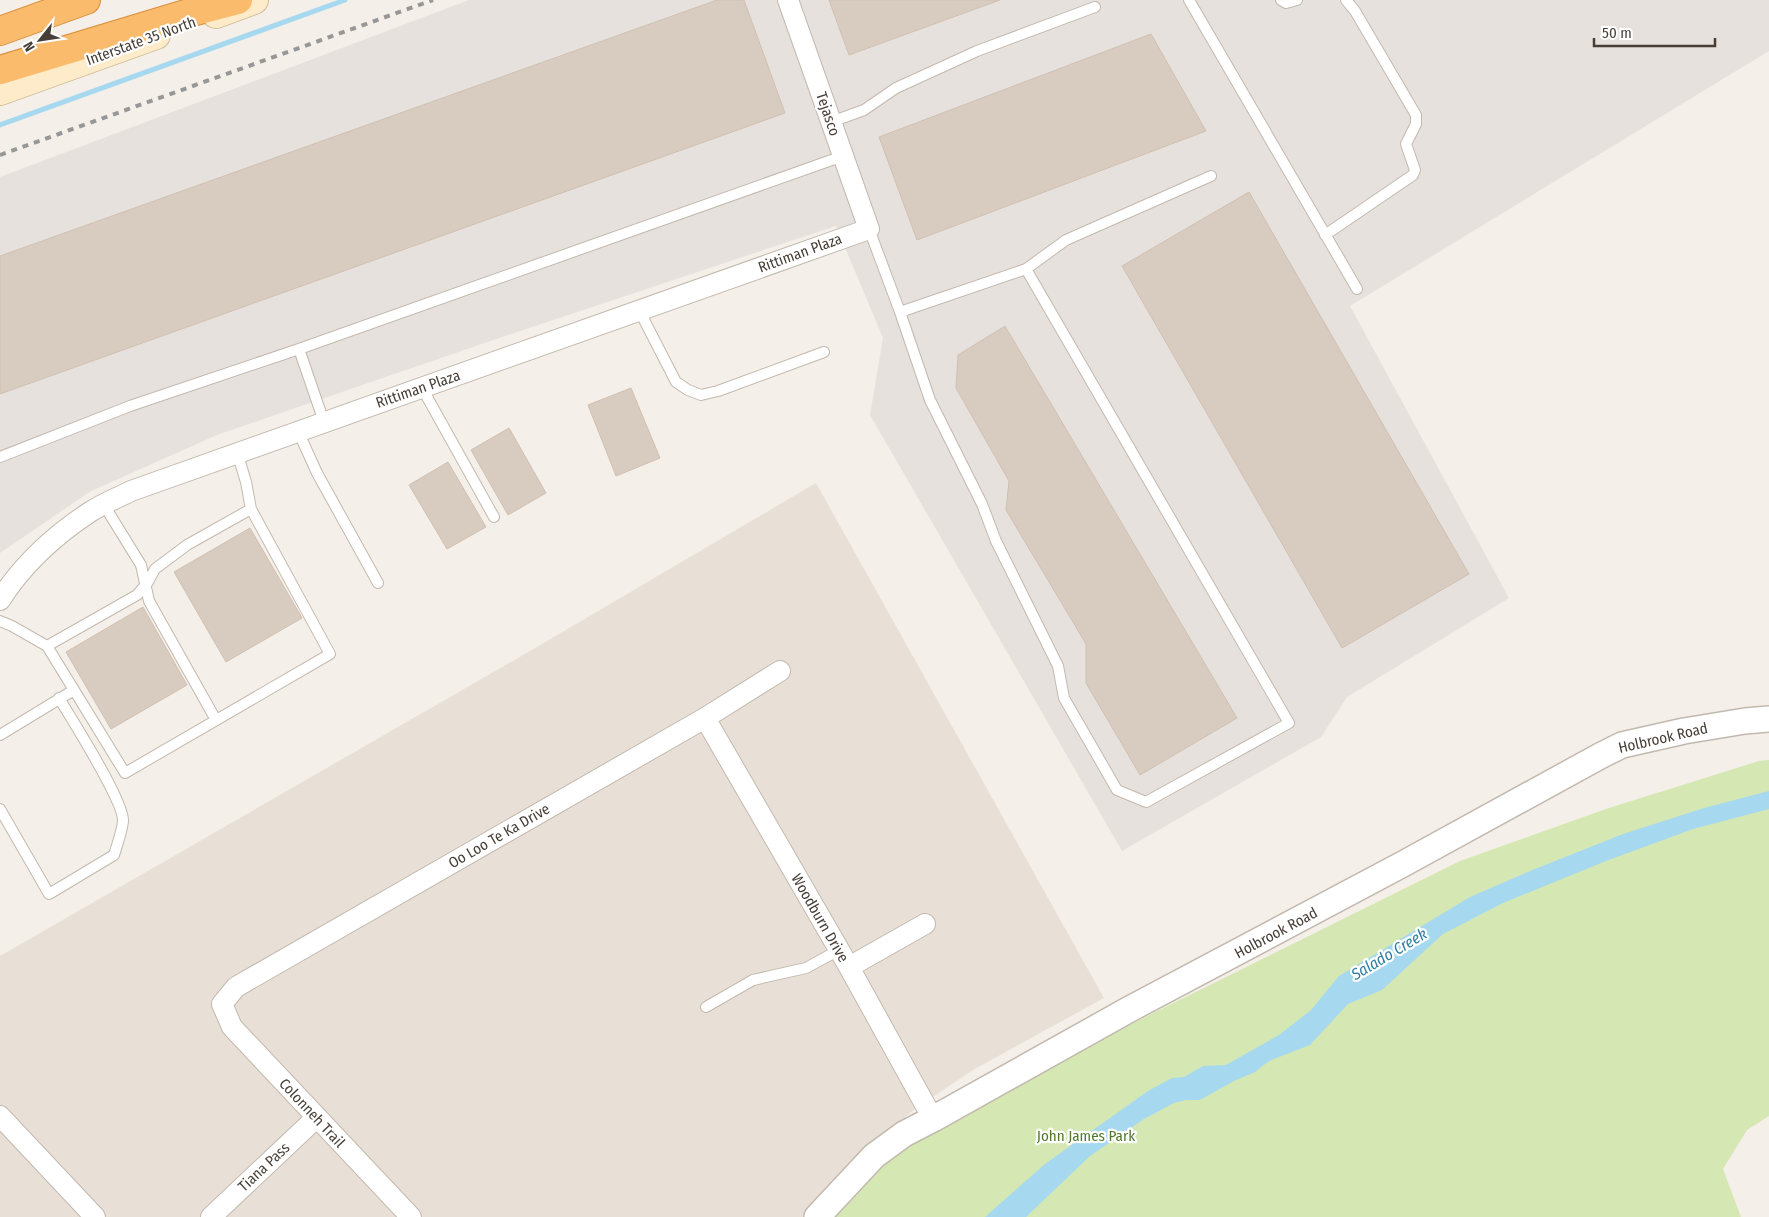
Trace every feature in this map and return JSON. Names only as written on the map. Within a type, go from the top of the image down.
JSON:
[{"type":"highway","points":[[0,12],[32,0]]},
{"type":"highway","points":[[0,31],[86,0]]},
{"type":"highway","points":[[0,70],[238,0]]},
{"type":"main road","name":"Interstate 35 North","points":[[0,91],[254,0]]},
{"type":"street","name":"Tejasco","points":[[788,0],[869,228]]},
{"type":"street","name":"Rittiman Plaza","points":[[0,600],[13,580],[36,555],[91,511],[131,491],[869,228]]},
{"type":"street","name":"Oo Loo Te Ka Drive","points":[[222,1004],[236,987],[705,718],[780,671]]},
{"type":"street","name":"Woodburn Drive","points":[[705,718],[849,967],[933,1119]]},
{"type":"street","name":"Holbrook Road","points":[[817,1217],[874,1156],[904,1134],[1128,1010],[1403,864],[1600,756],[1622,745],[1684,731],[1769,719]]},
{"type":"street","points":[[849,967],[925,924]]},
{"type":"street","name":"Colonneh Trail","points":[[222,1004],[232,1027],[411,1217]]},
{"type":"street","points":[[0,1116],[94,1217]]},
{"type":"street","name":"Tiana Pass","points":[[211,1217],[316,1118]]},
{"type":"lane","points":[[1189,0],[1357,289]]},
{"type":"lane","points":[[1281,0],[1286,3],[1297,0]]},
{"type":"lane","points":[[1326,235],[1413,175],[1415,170],[1406,144],[1416,124],[1416,115],[1355,10],[1346,0]]},
{"type":"lane","points":[[831,122],[864,110],[896,88],[977,51],[1095,7]]},
{"type":"lane","points":[[0,457],[130,406],[299,349],[843,156]]},
{"type":"lane","points":[[900,312],[1026,269],[1066,240],[1211,176]]},
{"type":"lane","points":[[869,228],[930,400],[982,504],[996,541],[1058,666],[1064,698],[1117,790],[1146,802],[1289,723],[1026,269]]},
{"type":"lane","points":[[639,310],[676,382],[688,390],[702,394],[718,391],[824,352]]},
{"type":"lane","points":[[299,349],[324,422]]},
{"type":"lane","points":[[422,388],[494,518]]},
{"type":"lane","points":[[298,431],[317,473],[378,583]]},
{"type":"lane","points":[[0,621],[47,646],[124,773],[330,654],[251,509],[246,482],[236,452]]},
{"type":"lane","points":[[104,504],[141,565],[149,601],[216,720]]},
{"type":"lane","points":[[47,646],[137,595],[146,585],[155,569],[187,545],[251,509]]},
{"type":"lane","points":[[0,735],[74,690]]},
{"type":"lane","points":[[0,810],[49,894],[114,855],[123,820],[118,802],[59,698]]},
{"type":"lane","points":[[706,1007],[753,980],[806,968],[839,950]]},
{"type":"shaded area","points":[[469,0],[1769,0],[1769,51],[1350,306],[1509,598],[1347,697],[1321,737],[1122,851],[870,415],[883,338],[836,226],[502,337],[217,435],[91,491],[0,553],[0,177]]},
{"type":"shaded area","points":[[816,483],[1104,998],[973,1070],[912,1111],[859,1159],[802,1217],[0,1217],[0,956],[530,651]]},
{"type":"green space","name":"John James Park","points":[[1769,760],[1769,1116],[1747,1130],[1723,1169],[1741,1217],[821,1217],[933,1119],[1121,1029],[1460,861],[1606,809],[1759,761]]},
{"type":"water","name":"Salado Creek","points":[[1769,791],[1769,809],[1693,829],[1606,861],[1503,903],[1443,934],[1382,990],[1348,1004],[1310,1045],[1269,1061],[1255,1072],[1234,1081],[1200,1100],[1186,1100],[1174,1103],[1144,1119],[1090,1156],[1026,1217],[985,1217],[1045,1164],[1148,1091],[1172,1078],[1184,1077],[1203,1066],[1226,1065],[1279,1035],[1311,1010],[1339,976],[1470,897],[1623,834],[1704,808]]},
{"type":"building","points":[[717,0],[744,0],[785,113],[0,394],[0,256]]},
{"type":"building","points":[[829,0],[1000,0],[849,55]]},
{"type":"building","points":[[1151,34],[1206,131],[917,240],[879,137]]},
{"type":"building","points":[[1249,192],[1469,574],[1342,648],[1122,266]]},
{"type":"building","points":[[1005,326],[1237,718],[1140,775],[1086,683],[1086,644],[1006,510],[1009,481],[956,388],[958,355]]},
{"type":"building","points":[[631,388],[660,458],[616,476],[588,405]]},
{"type":"building","points":[[509,428],[546,493],[508,515],[471,450]]},
{"type":"building","points":[[448,462],[486,527],[447,549],[409,485]]},
{"type":"building","points":[[250,528],[302,618],[226,662],[174,572]]},
{"type":"building","points":[[143,607],[187,685],[111,729],[66,652]]},
{"type":"waterway","points":[[0,125],[345,0]]},
{"type":"railway","points":[[0,155],[433,0]]}]
